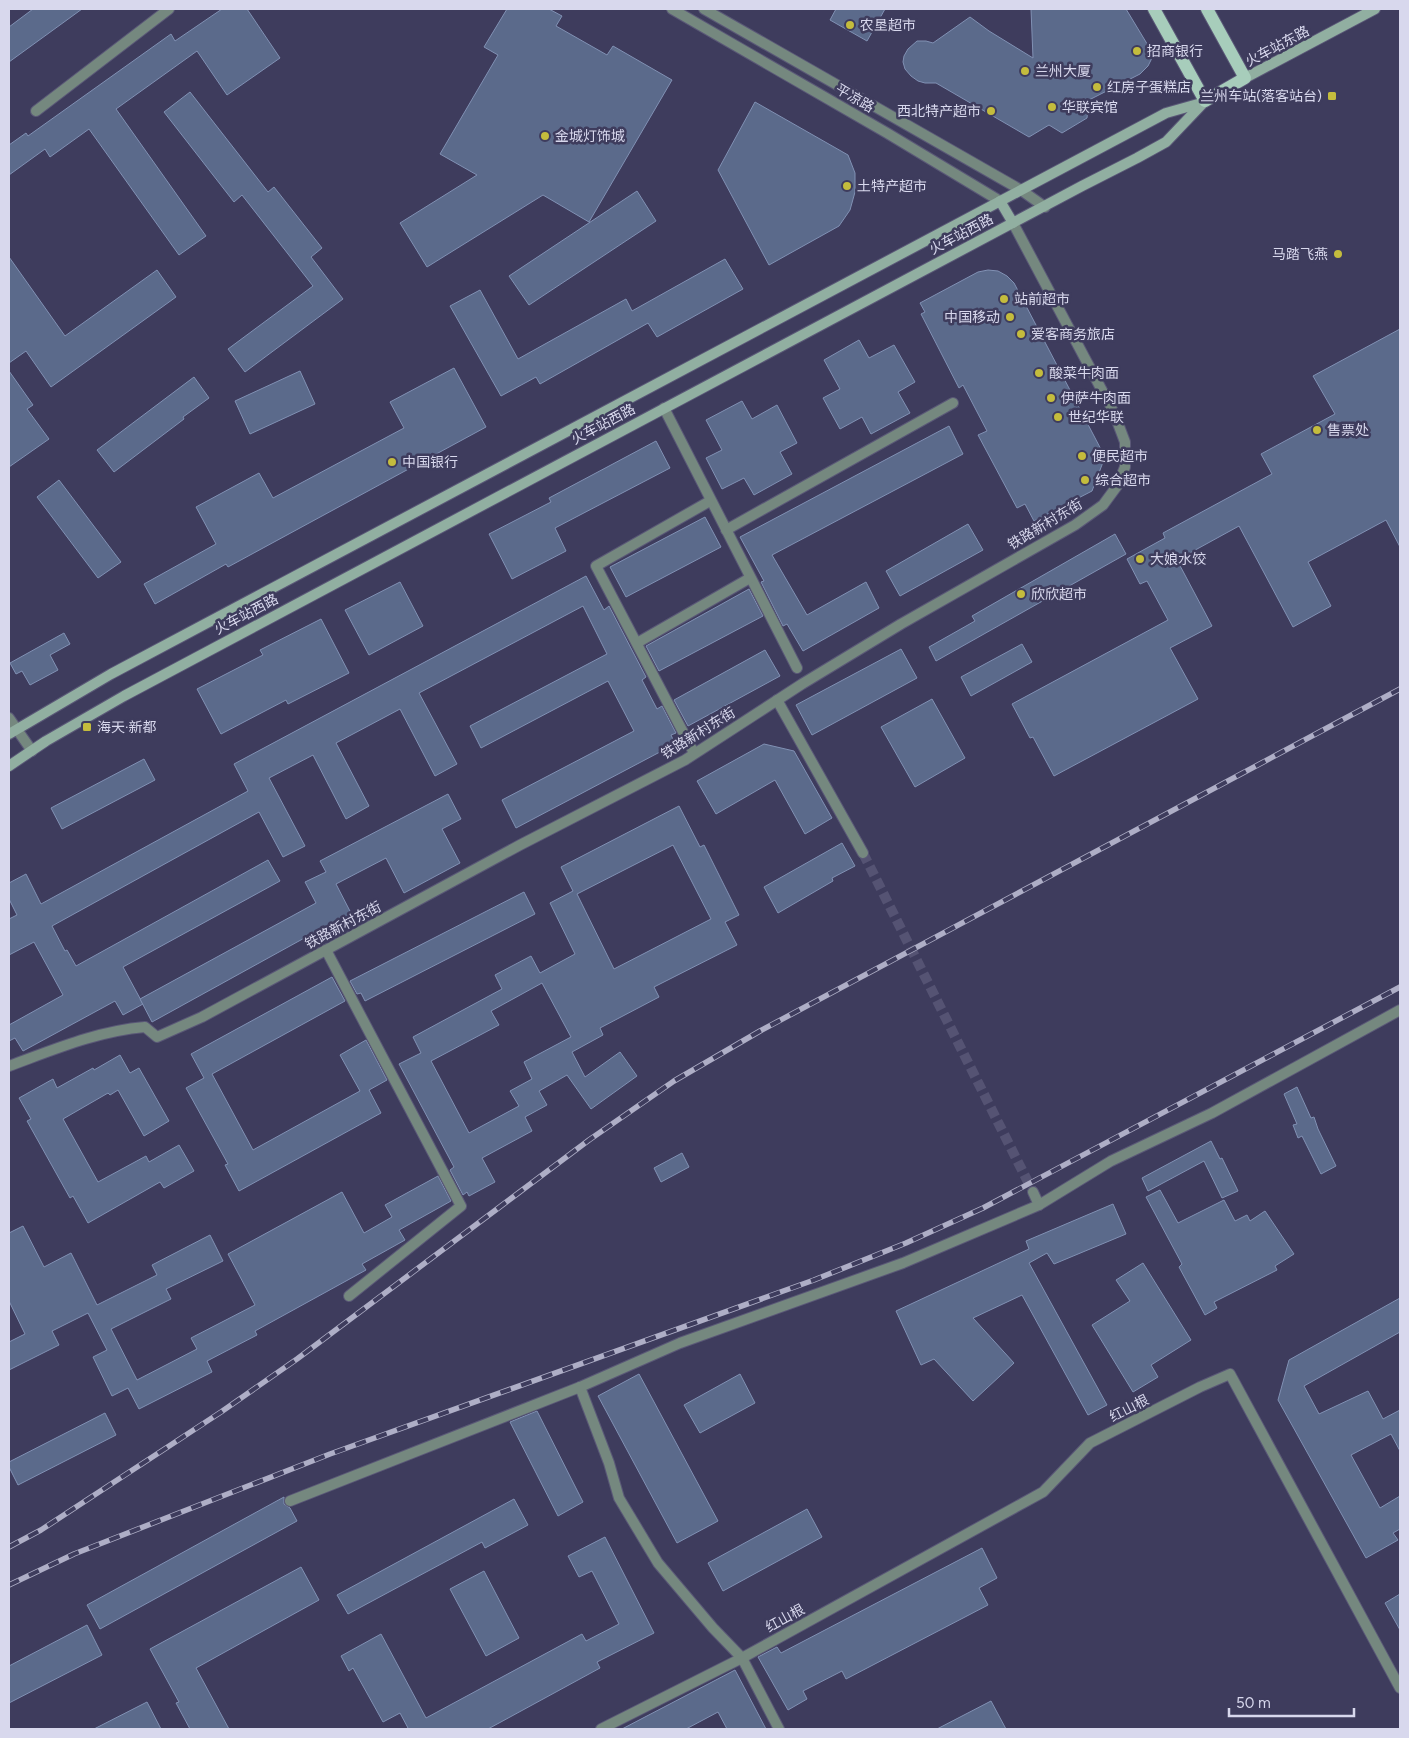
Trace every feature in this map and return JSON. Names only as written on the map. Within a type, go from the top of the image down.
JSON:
[{"type":"main road","points":[[1154,9],[1205,101]]},
{"type":"main road","points":[[1207,9],[1245,78]]},
{"type":"main road","name":"火车站东路","points":[[1245,78],[1375,9]]},
{"type":"main road","name":"火车站西路","points":[[12,732],[111,674],[1000,200],[1166,113],[1205,101],[1245,78]]},
{"type":"main road","name":"火车站西路","points":[[9,766],[124,696],[1166,142],[1205,101]]},
{"type":"main road","name":"平凉路","points":[[1000,200],[1013,223]]},
{"type":"street","points":[[36,111],[169,9]]},
{"type":"street","name":"平凉路","points":[[672,9],[887,132],[1000,200]]},
{"type":"street","name":"平凉路","points":[[704,9],[1022,190],[1045,207]]},
{"type":"street","name":"铁路新村东街","points":[[9,1066],[80,1040],[121,1029],[145,1027],[157,1037],[202,1017],[520,844],[685,760],[777,700],[944,599],[1075,525],[1103,505],[1117,486],[1125,467],[1125,442],[1114,412],[1013,223]]},
{"type":"street","points":[[726,530],[953,403]]},
{"type":"street","points":[[664,408],[797,668]]},
{"type":"street","points":[[694,753],[596,566],[710,501]]},
{"type":"street","points":[[637,643],[750,578]]},
{"type":"street","points":[[777,700],[863,853]]},
{"type":"street","points":[[9,718],[12,732],[32,751]]},
{"type":"street","points":[[326,950],[461,1206],[349,1296]]},
{"type":"street","points":[[290,1501],[580,1387],[680,1343],[903,1263],[1039,1205],[1111,1161],[1212,1113],[1400,1010]]},
{"type":"street","points":[[1033,1192],[1039,1205]]},
{"type":"street","name":"红山根","points":[[742,1658],[1042,1492],[1090,1443],[1200,1387],[1230,1374],[1400,1688]]},
{"type":"street","points":[[580,1387],[609,1463],[619,1498],[658,1563],[713,1628],[742,1658],[779,1729]]},
{"type":"street","points":[[601,1729],[742,1658]]},
{"type":"building","points":[[33,9],[82,9],[9,62],[9,27]]},
{"type":"building","points":[[222,9],[247,9],[280,58],[227,95],[197,51],[116,109],[206,236],[179,255],[89,129],[50,157],[45,149],[9,175],[9,145],[26,133],[28,136],[171,34],[175,41]]},
{"type":"building","name":"金城灯饰城","points":[[507,9],[549,9],[562,16],[556,26],[607,55],[613,46],[672,80],[589,222],[543,195],[427,267],[400,223],[477,175],[440,154],[498,55],[484,47]]},
{"type":"building","points":[[836,9],[885,9],[867,41],[830,20]]},
{"type":"building","name":"兰州大厦","points":[[1031,9],[1126,9],[1149,47],[1152,58],[1148,66],[1140,74],[1089,100],[1087,118],[1062,133],[1049,125],[1029,137],[936,83],[918,81],[905,69],[904,56],[908,49],[917,41],[933,43],[970,17],[1033,58]]},
{"type":"building","points":[[190,92],[268,192],[274,187],[322,248],[311,257],[343,299],[245,372],[228,349],[313,286],[242,195],[234,202],[164,112]]},
{"type":"building","points":[[755,102],[848,155],[855,173],[855,192],[850,210],[839,226],[769,265],[718,170]]},
{"type":"building","points":[[637,191],[656,221],[529,305],[509,276]]},
{"type":"building","points":[[9,257],[65,336],[157,270],[176,297],[51,387],[26,351],[9,363]]},
{"type":"building","points":[[725,259],[743,289],[657,337],[648,323],[540,384],[536,377],[501,396],[450,306],[480,290],[518,359],[626,299],[632,311]]},
{"type":"building","points":[[998,271],[1014,283],[1105,457],[1092,491],[1034,521],[1025,504],[1017,508],[978,435],[987,431],[963,385],[959,388],[921,314],[925,312],[920,303],[978,272]]},
{"type":"building","points":[[1400,329],[1400,547],[1386,520],[1308,562],[1331,606],[1293,627],[1239,526],[1177,560],[1212,626],[1170,648],[1198,699],[1054,776],[1033,737],[1030,738],[1012,704],[1168,620],[1147,581],[1140,584],[1127,559],[1165,538],[1163,533],[1272,474],[1261,454],[1335,414],[1313,376]]},
{"type":"building","points":[[859,340],[869,358],[894,345],[915,382],[898,392],[910,413],[871,434],[862,417],[840,429],[823,398],[840,389],[824,360]]},
{"type":"building","points":[[454,368],[486,427],[228,567],[226,564],[155,604],[144,584],[216,544],[196,507],[259,473],[273,498],[404,428],[390,402]]},
{"type":"building","points":[[9,371],[33,405],[27,409],[49,439],[9,467]]},
{"type":"building","points":[[300,371],[315,404],[250,434],[235,401]]},
{"type":"building","points":[[194,377],[209,398],[114,472],[97,450]]},
{"type":"building","points":[[742,401],[752,419],[777,405],[797,443],[780,452],[792,474],[754,495],[744,478],[722,489],[706,458],[722,450],[706,420]]},
{"type":"building","points":[[949,426],[963,454],[772,555],[807,615],[866,582],[879,608],[803,651],[787,624],[783,626],[761,582],[764,581],[740,537]]},
{"type":"building","points":[[656,441],[670,468],[555,528],[566,551],[512,579],[489,534],[551,502],[549,498]]},
{"type":"building","points":[[59,480],[121,562],[98,578],[37,497]]},
{"type":"building","points":[[705,517],[721,547],[626,597],[610,567]]},
{"type":"building","points":[[968,524],[983,550],[900,596],[886,571]]},
{"type":"building","points":[[1115,534],[1126,554],[936,661],[929,647],[975,621],[972,616]]},
{"type":"building","points":[[586,576],[604,610],[609,606],[646,677],[642,680],[657,709],[662,706],[676,733],[671,735],[675,744],[516,828],[502,800],[634,731],[608,681],[481,748],[470,726],[607,654],[583,606],[419,693],[457,764],[435,776],[400,709],[336,743],[369,806],[346,819],[313,755],[269,778],[305,846],[283,857],[259,812],[52,926],[65,951],[67,950],[76,966],[268,860],[280,881],[123,967],[143,1004],[123,1015],[115,1001],[23,1051],[15,1038],[9,1041],[9,1025],[63,995],[34,942],[9,955],[9,919],[17,915],[9,899],[9,883],[26,874],[41,904],[248,791],[234,764]]},
{"type":"building","points":[[400,582],[423,626],[369,655],[345,610]]},
{"type":"building","points":[[749,589],[763,616],[659,671],[646,646]]},
{"type":"building","points":[[321,619],[349,673],[288,704],[286,700],[221,734],[197,689],[263,655],[260,650]]},
{"type":"building","points":[[64,633],[70,644],[50,655],[58,670],[30,685],[22,671],[16,674],[10,663]]},
{"type":"building","points":[[1022,644],[1032,662],[971,696],[961,677]]},
{"type":"building","points":[[901,649],[917,678],[812,735],[796,705]]},
{"type":"building","points":[[765,650],[780,676],[688,726],[674,700]]},
{"type":"building","points":[[932,699],[965,758],[915,787],[881,727]]},
{"type":"building","points":[[764,744],[794,751],[832,818],[805,834],[775,780],[716,814],[697,781]]},
{"type":"building","points":[[144,759],[155,780],[62,829],[51,808]]},
{"type":"building","points":[[448,794],[461,819],[442,829],[460,863],[404,893],[386,858],[336,884],[352,915],[329,927],[328,925],[152,1022],[140,999],[316,903],[305,882],[326,872],[320,861]]},
{"type":"building","points":[[679,806],[700,847],[704,845],[739,915],[725,922],[737,945],[654,987],[659,997],[600,1028],[603,1035],[572,1052],[585,1077],[620,1052],[637,1076],[591,1109],[567,1075],[539,1091],[547,1105],[525,1117],[532,1131],[482,1158],[495,1182],[469,1196],[467,1192],[463,1195],[450,1170],[454,1167],[399,1064],[421,1053],[413,1037],[502,989],[495,975],[531,956],[540,973],[575,954],[550,903],[573,891],[561,867]],"holes":[[[673,845],[711,919],[614,969],[577,894]],[[542,983],[571,1037],[524,1062],[532,1079],[510,1091],[519,1106],[469,1133],[431,1061],[499,1025],[491,1011]]]},
{"type":"building","points":[[842,843],[855,866],[832,878],[833,881],[778,913],[764,887]]},
{"type":"building","points":[[524,892],[535,914],[365,1001],[361,993],[357,994],[350,981]]},
{"type":"building","points":[[332,977],[345,1001],[212,1074],[253,1150],[360,1091],[340,1055],[366,1040],[387,1080],[369,1090],[381,1113],[239,1191],[225,1165],[228,1164],[186,1088],[204,1078],[191,1054]]},
{"type":"building","points":[[120,1055],[130,1073],[139,1068],[169,1121],[144,1136],[118,1090],[110,1095],[108,1093],[63,1119],[98,1182],[146,1156],[149,1162],[179,1145],[194,1171],[164,1188],[160,1182],[88,1223],[73,1196],[70,1198],[27,1121],[31,1119],[19,1098],[53,1079],[57,1088]]},
{"type":"building","points":[[1297,1087],[1311,1118],[1314,1117],[1336,1166],[1321,1174],[1302,1136],[1298,1138],[1293,1125],[1297,1124],[1284,1094]]},
{"type":"building","points":[[1211,1141],[1220,1159],[1222,1158],[1238,1191],[1222,1198],[1204,1161],[1148,1191],[1142,1178]]},
{"type":"building","points":[[682,1153],[689,1167],[661,1182],[654,1168]]},
{"type":"building","points":[[438,1176],[451,1201],[399,1230],[405,1240],[362,1264],[366,1270],[255,1331],[257,1335],[207,1361],[212,1372],[139,1409],[128,1388],[112,1396],[93,1357],[107,1350],[88,1313],[52,1331],[59,1345],[9,1370],[9,1342],[25,1334],[9,1301],[9,1233],[23,1226],[44,1267],[71,1253],[97,1305],[157,1275],[152,1265],[210,1235],[223,1261],[166,1289],[171,1299],[111,1329],[137,1380],[197,1349],[191,1338],[255,1305],[228,1254],[342,1192],[364,1233],[392,1217],[385,1205]]},
{"type":"building","points":[[1160,1190],[1178,1223],[1224,1200],[1235,1221],[1247,1215],[1250,1221],[1265,1211],[1294,1254],[1275,1266],[1277,1270],[1214,1302],[1217,1308],[1205,1315],[1179,1267],[1182,1264],[1146,1197]]},
{"type":"building","points":[[1113,1204],[1126,1234],[1054,1264],[1047,1253],[1029,1263],[1107,1405],[1088,1415],[1022,1295],[973,1318],[1014,1363],[973,1401],[934,1359],[921,1365],[896,1311],[1029,1249],[1026,1241]]},
{"type":"building","points":[[1143,1263],[1191,1340],[1151,1365],[1158,1377],[1133,1392],[1092,1325],[1130,1301],[1116,1280]]},
{"type":"building","points":[[1400,1298],[1400,1332],[1304,1386],[1319,1414],[1368,1391],[1383,1419],[1400,1410],[1400,1451],[1391,1434],[1351,1455],[1380,1508],[1400,1496],[1400,1529],[1393,1533],[1398,1540],[1366,1558],[1278,1400],[1289,1360]]},
{"type":"building","points":[[639,1374],[718,1521],[677,1543],[598,1396]]},
{"type":"building","points":[[740,1374],[755,1403],[700,1433],[684,1405]]},
{"type":"building","points":[[537,1411],[583,1502],[558,1516],[510,1422]]},
{"type":"building","points":[[105,1413],[116,1435],[18,1485],[9,1467],[9,1462]]},
{"type":"building","points":[[284,1497],[284,1504],[290,1508],[297,1521],[100,1629],[87,1605]]},
{"type":"building","points":[[514,1499],[528,1525],[485,1548],[482,1542],[348,1614],[337,1595]]},
{"type":"building","points":[[807,1509],[822,1537],[723,1591],[708,1563]]},
{"type":"building","points":[[605,1537],[654,1633],[597,1662],[600,1668],[488,1729],[406,1729],[408,1728],[400,1713],[383,1722],[353,1668],[349,1671],[341,1656],[381,1634],[426,1718],[582,1634],[586,1641],[619,1624],[592,1571],[579,1577],[568,1556]]},
{"type":"building","points":[[982,1548],[997,1578],[979,1588],[988,1605],[846,1679],[842,1671],[803,1691],[807,1699],[788,1710],[758,1657],[777,1647],[781,1653]]},
{"type":"building","points":[[301,1567],[319,1600],[196,1668],[229,1729],[190,1729],[176,1703],[179,1702],[150,1649]]},
{"type":"building","points":[[484,1571],[519,1638],[486,1656],[450,1589]]},
{"type":"building","points":[[1400,1594],[1400,1630],[1385,1603]]},
{"type":"building","points":[[87,1625],[102,1655],[9,1703],[9,1666]]},
{"type":"building","points":[[735,1670],[766,1729],[727,1729],[718,1712],[686,1729],[622,1729]]},
{"type":"building","points":[[991,1701],[1006,1729],[937,1729]]},
{"type":"building","points":[[147,1702],[161,1729],[94,1729]]},
{"type":"tunnel","points":[[863,853],[1033,1192]]},
{"type":"railway","points":[[9,1547],[41,1530],[221,1412],[297,1359],[589,1140],[674,1081],[760,1031],[1400,689]]},
{"type":"railway","points":[[9,1585],[74,1554],[330,1454],[814,1280],[906,1243],[983,1208],[1400,987]]},
{"type":"place","name":"农垦超市","points":[[850,25]]},
{"type":"place","name":"招商银行","points":[[1137,51]]},
{"type":"place","name":"兰州大厦","points":[[1025,71]]},
{"type":"place","name":"红房子蛋糕店","points":[[1097,87]]},
{"type":"place","name":"兰州车站(落客站台)","points":[[1332,96]]},
{"type":"place","name":"华联宾馆","points":[[1052,107]]},
{"type":"place","name":"西北特产超市","points":[[991,111]]},
{"type":"place","name":"金城灯饰城","points":[[545,136]]},
{"type":"place","name":"土特产超市","points":[[847,186]]},
{"type":"place","name":"马踏飞燕","points":[[1338,254]]},
{"type":"place","name":"站前超市","points":[[1004,299]]},
{"type":"place","name":"中国移动","points":[[1010,317]]},
{"type":"place","name":"爱客商务旅店","points":[[1021,334]]},
{"type":"place","name":"酸菜牛肉面","points":[[1039,373]]},
{"type":"place","name":"伊萨牛肉面","points":[[1051,398]]},
{"type":"place","name":"世纪华联","points":[[1058,417]]},
{"type":"place","name":"售票处","points":[[1317,430]]},
{"type":"place","name":"便民超市","points":[[1082,456]]},
{"type":"place","name":"中国银行","points":[[392,462]]},
{"type":"place","name":"综合超市","points":[[1085,480]]},
{"type":"place","name":"大娘水饺","points":[[1140,559]]},
{"type":"place","name":"欣欣超市","points":[[1021,594]]},
{"type":"place","name":"海天·新都","points":[[87,727]]}]
